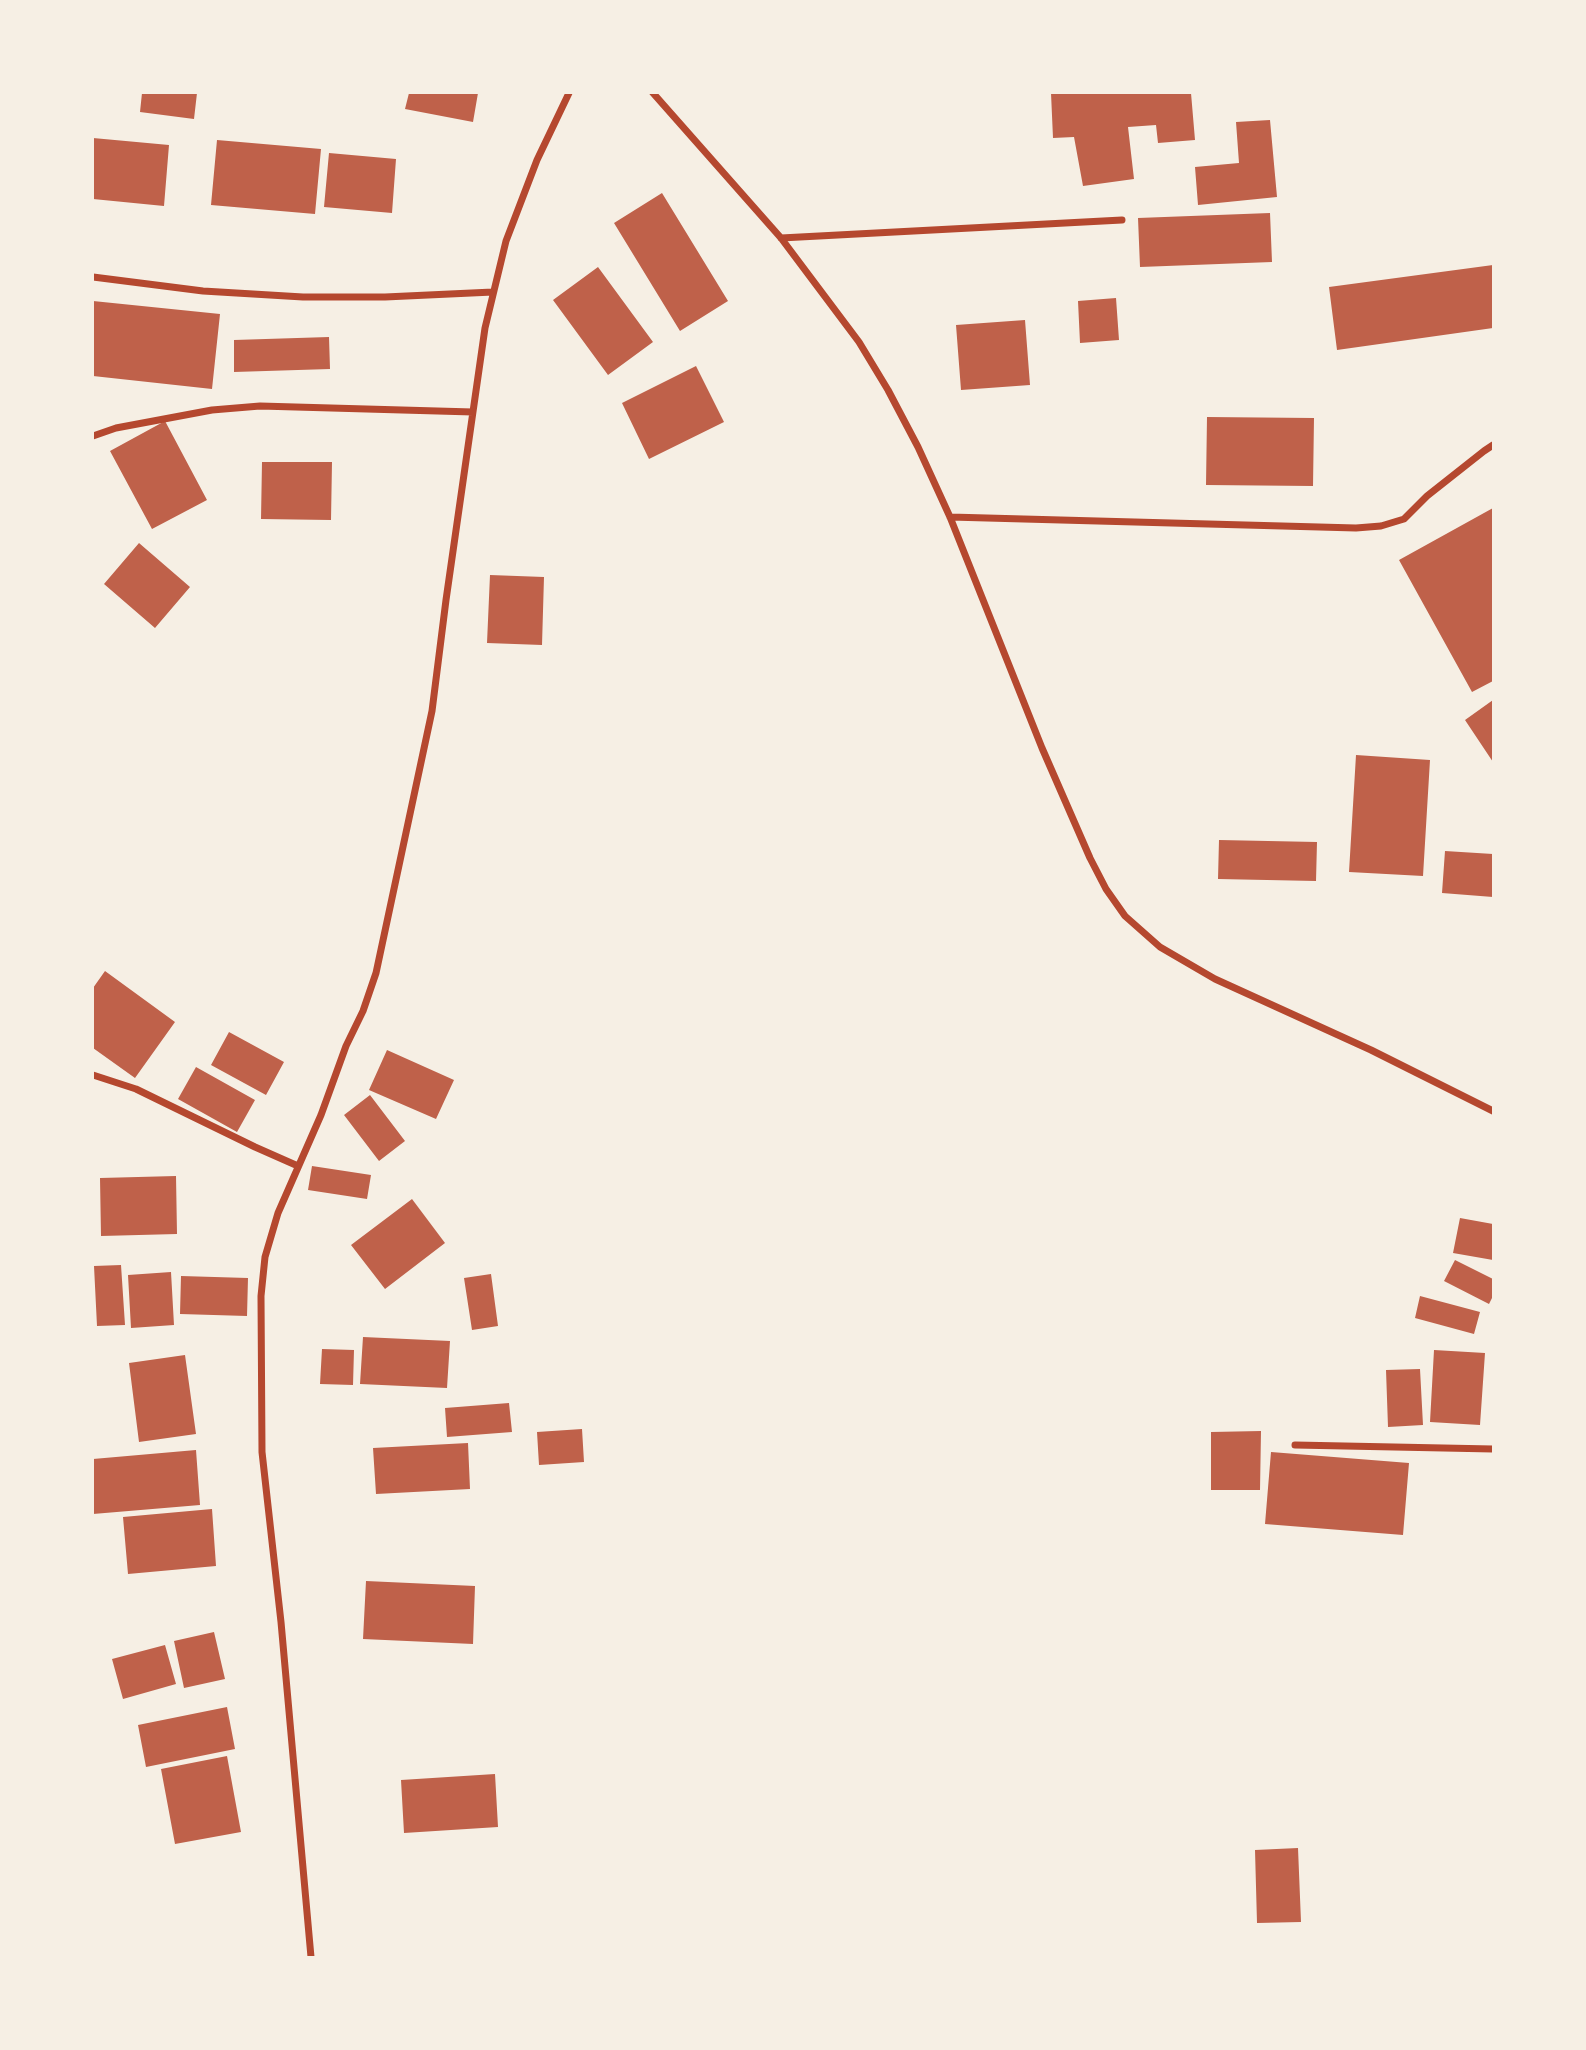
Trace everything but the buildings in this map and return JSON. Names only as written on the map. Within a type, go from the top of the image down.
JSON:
[{"type":"street","points":[[311,1957],[281,1622],[262,1452],[261,1296],[265,1257],[278,1213],[321,1115],[376,973],[432,710],[485,328],[506,241],[537,160],[569,93]]},
{"type":"street","points":[[653,93],[781,238],[859,342],[888,390],[950,517],[1042,748],[1085,846],[1106,890],[1125,916],[1160,947],[1215,979],[1371,1050],[1493,1111]]},
{"type":"street","points":[[781,238],[1122,220]]},
{"type":"street","points":[[93,277],[203,291],[303,297],[385,297],[493,292]]},
{"type":"street","points":[[93,436],[160,419],[212,410],[260,406],[474,412]]},
{"type":"street","points":[[950,517],[1381,526],[1404,519],[1427,496],[1493,445]]},
{"type":"street","points":[[93,1075],[136,1089],[298,1166]]},
{"type":"street","points":[[1295,1445],[1493,1449]]}]
